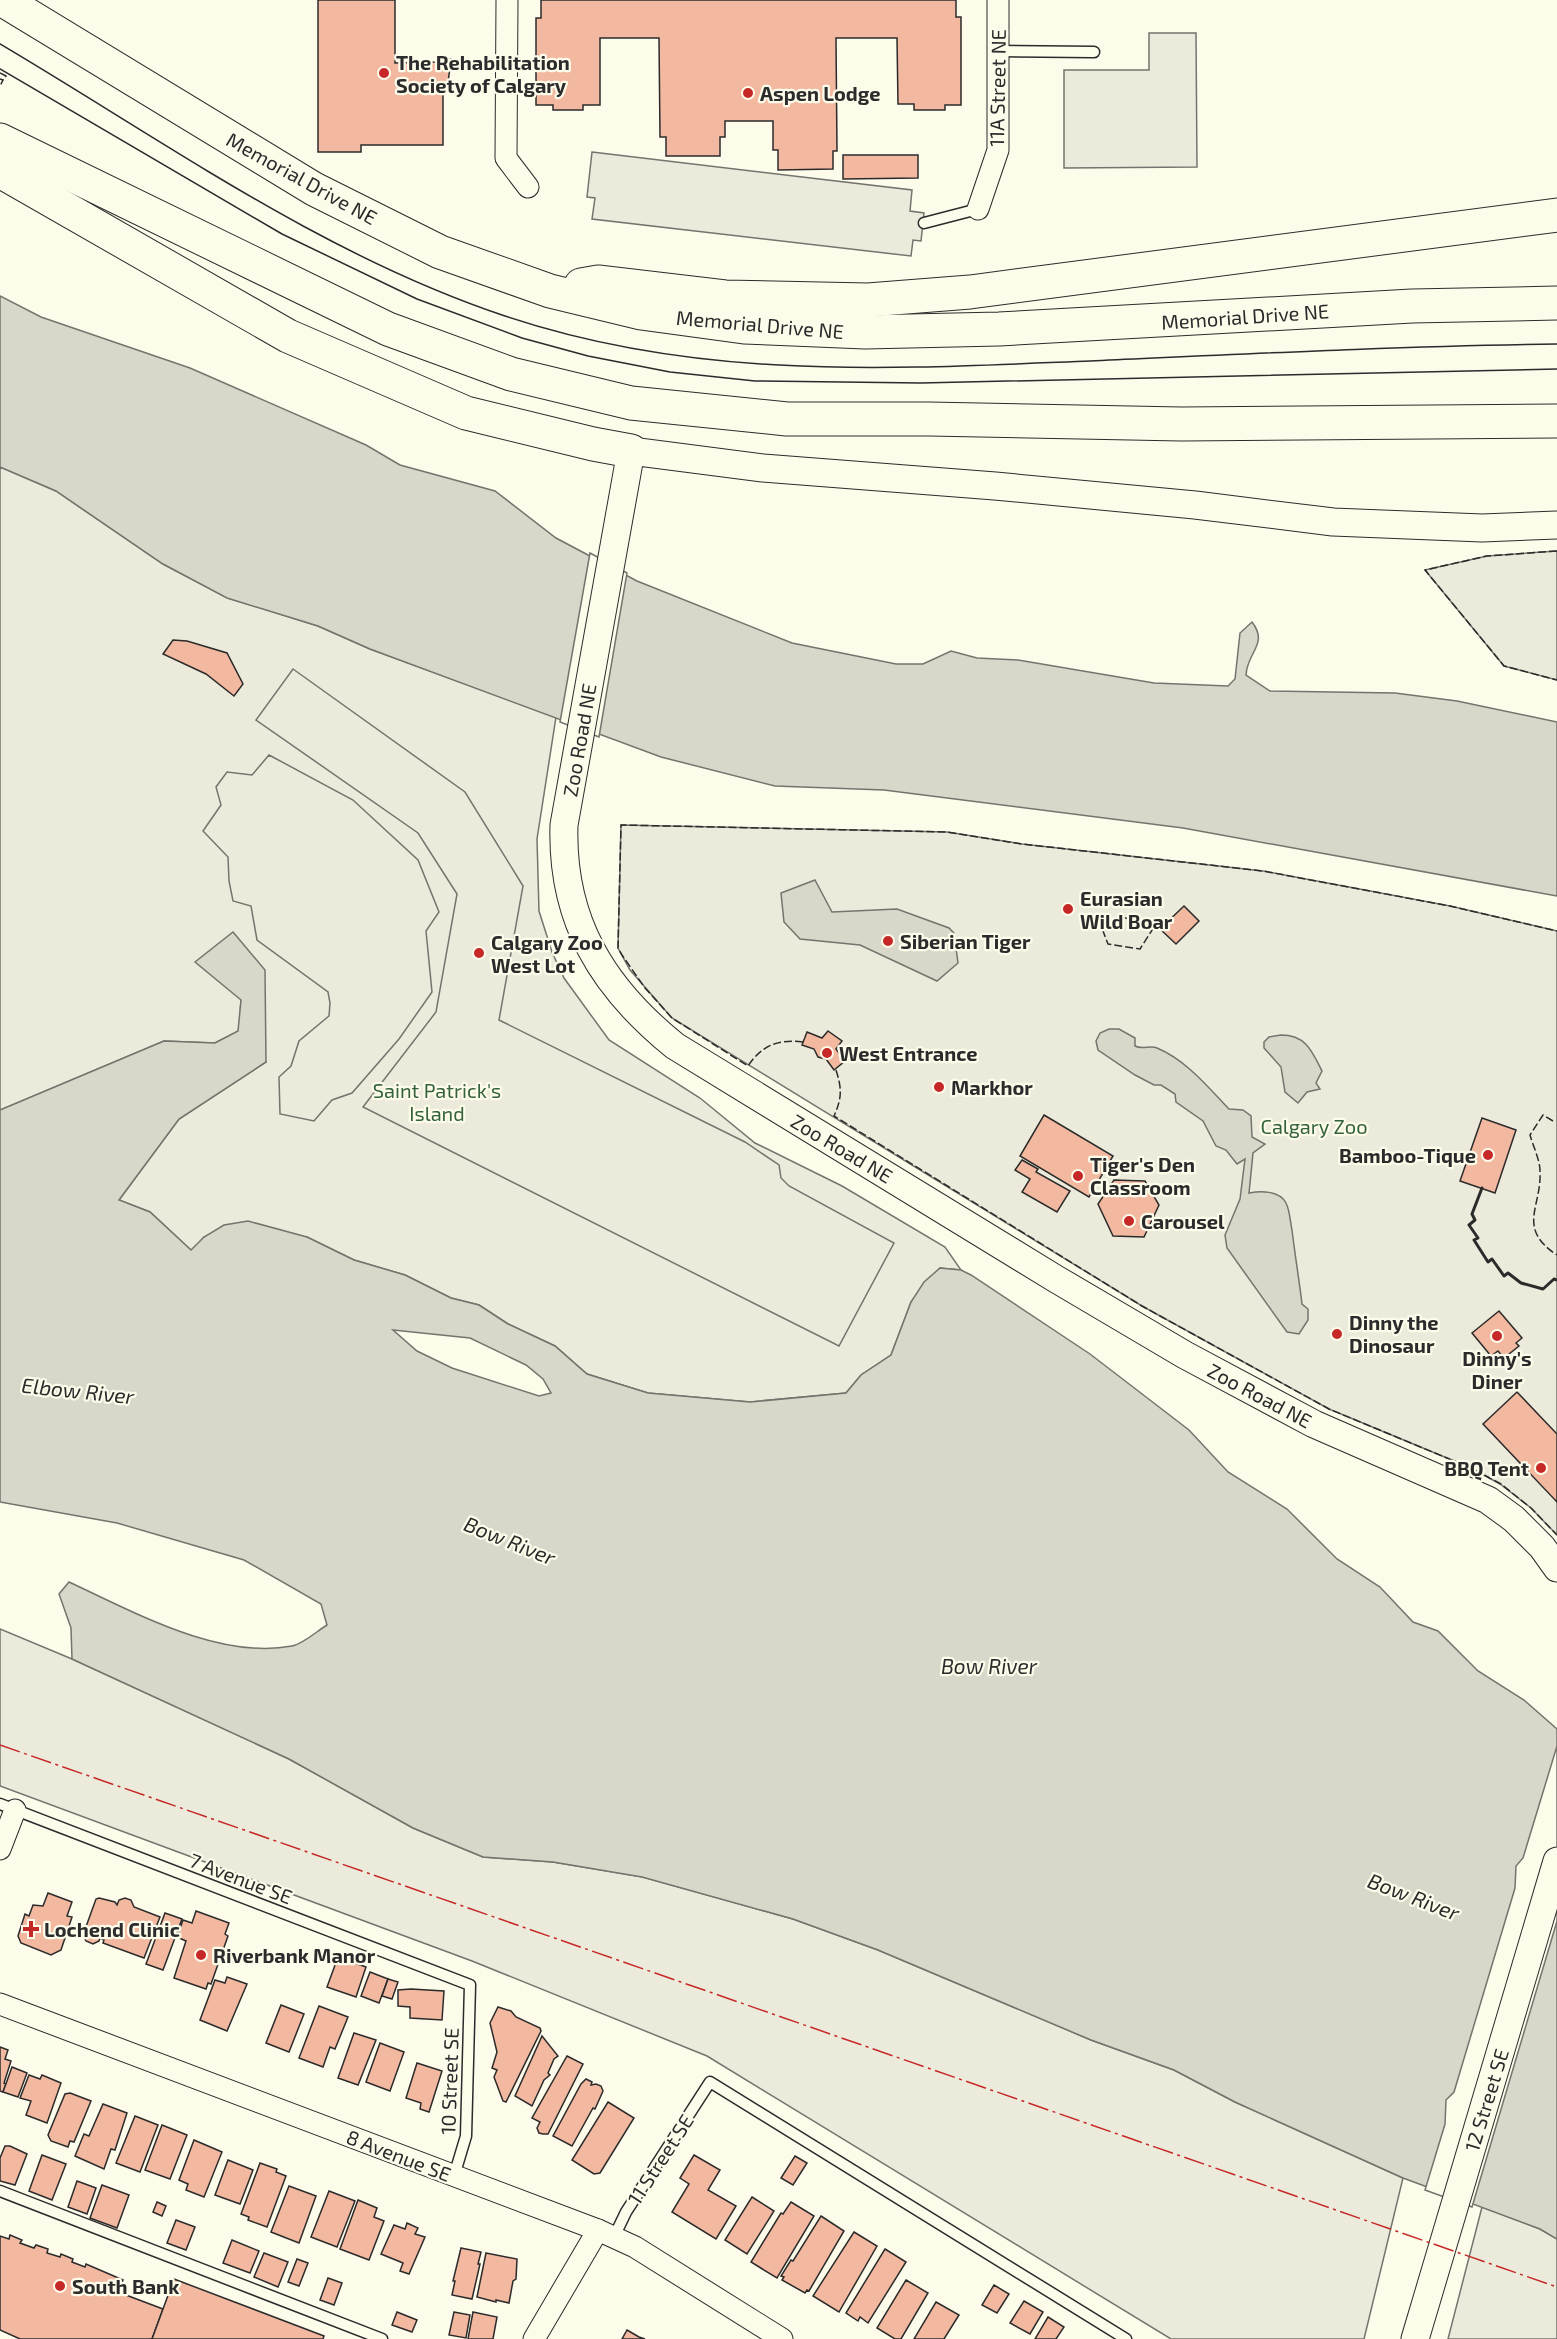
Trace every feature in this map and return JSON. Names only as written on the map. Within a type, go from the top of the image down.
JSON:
[{"type":"highway","name":"Memorial Drive NE","points":[[3,0],[314,189],[440,252],[550,291],[641,313],[692,322],[744,327],[864,332],[999,329],[1412,306],[1557,303]]},
{"type":"highway","points":[[0,140],[388,329],[511,374],[631,403],[787,419],[929,419],[1181,424],[1557,421]]},
{"type":"highway","points":[[0,171],[288,336],[466,413],[593,444],[631,450]]},
{"type":"highway","points":[[550,291],[598,282],[725,297],[868,300],[970,292],[1557,215]]},
{"type":"street","points":[[507,0],[506,158],[528,187]]},
{"type":"street","name":"11A Street NE","points":[[978,209],[998,150],[998,0]]},
{"type":"street","points":[[631,450],[763,468],[995,486],[1333,522],[1482,528],[1557,525]]},
{"type":"street","name":"Zoo Road NE","points":[[631,450],[564,825],[565,876],[573,907],[596,958],[610,981],[646,1022],[675,1046],[1056,1279],[1185,1355],[1314,1424],[1488,1500],[1514,1519],[1542,1547],[1557,1568]]},
{"type":"street","points":[[0,1849],[7,1807]]},
{"type":"street","name":"12 Street SE","points":[[1414,2339],[1557,1861]]},
{"type":"street","name":"8 Avenue SE","points":[[0,2004],[606,2233],[635,2247],[782,2339]]},
{"type":"street","name":"11 Street SE","points":[[534,2339],[606,2233]]},
{"type":"lane","points":[[998,51],[1094,52]]},
{"type":"lane","points":[[924,223],[978,209]]},
{"type":"lane","name":"7 Avenue SE","points":[[7,1807],[470,1985]]},
{"type":"lane","name":"10 Street SE","points":[[454,2176],[466,2136],[470,1985]]},
{"type":"lane","name":"11 Street SE","points":[[606,2233],[626,2212],[710,2082],[1126,2339]]},
{"type":"lane","points":[[0,2191],[382,2339]]},
{"type":"green space","name":"Saint Patrick's Island","points":[[0,467],[56,491],[163,564],[228,598],[318,626],[370,649],[556,717],[537,839],[539,911],[552,952],[564,978],[609,1040],[700,1098],[755,1143],[842,1186],[945,1247],[961,1270],[940,1268],[911,1302],[891,1355],[861,1375],[846,1393],[750,1402],[648,1393],[587,1374],[555,1346],[508,1324],[479,1305],[451,1298],[405,1275],[354,1260],[307,1237],[204,1237],[192,1251],[150,1212],[119,1200],[179,1119],[266,1062],[241,1000],[239,1031],[215,1043],[164,1041],[0,1110]]},
{"type":"green space","points":[[1557,551],[1557,680],[1504,666],[1425,570],[1487,556]]},
{"type":"green space","name":"Calgary Zoo","points":[[621,825],[947,832],[1022,844],[1263,871],[1450,906],[1557,931],[1557,1535],[1531,1508],[1500,1484],[1471,1468],[1329,1409],[1142,1306],[672,1018],[630,970],[618,948]]},
{"type":"green space","points":[[0,1629],[72,1659],[289,1759],[413,1828],[483,1857],[553,1862],[643,1877],[793,1919],[878,1950],[1091,2040],[1174,2070],[1235,2102],[1403,2178],[1364,2339],[1171,2339],[707,2056],[472,1961],[0,1786]]},
{"type":"green space","points":[[1482,2207],[1540,2229],[1557,2239],[1557,2339],[1448,2339]]},
{"type":"shaded area","points":[[1149,33],[1196,33],[1197,167],[1064,168],[1064,70],[1149,70]]},
{"type":"shaded area","points":[[592,152],[912,190],[910,211],[924,213],[921,241],[913,240],[911,256],[592,219],[595,198],[587,197]]},
{"type":"shaded area","name":"Calgary Zoo West Lot","points":[[293,669],[465,792],[523,886],[499,1020],[745,1142],[779,1165],[781,1178],[789,1186],[894,1243],[839,1346],[363,1107],[436,1012],[457,894],[418,833],[256,720]]},
{"type":"shaded area","points":[[269,755],[353,800],[418,860],[439,912],[426,931],[432,992],[399,1039],[352,1093],[332,1100],[314,1121],[280,1114],[279,1077],[291,1066],[299,1041],[329,1016],[328,992],[257,940],[251,906],[233,901],[228,857],[203,831],[221,805],[216,787],[227,772],[252,775]]},
{"type":"water","points":[[0,296],[41,317],[190,368],[366,445],[400,465],[495,491],[556,538],[637,581],[792,643],[896,664],[923,664],[951,651],[977,658],[1018,660],[1154,683],[1228,686],[1235,679],[1240,633],[1252,622],[1257,630],[1258,642],[1246,675],[1270,691],[1395,693],[1457,701],[1557,722],[1557,896],[1183,828],[884,790],[775,786],[661,757],[370,649],[318,626],[227,598],[163,564],[56,491],[0,467]]},
{"type":"water","points":[[815,880],[832,912],[897,909],[949,928],[954,933],[958,963],[937,981],[860,945],[800,939],[784,922],[781,893]]},
{"type":"water","name":"Bow River","points":[[233,932],[265,970],[266,1062],[179,1119],[119,1200],[150,1212],[191,1250],[204,1237],[224,1225],[248,1221],[307,1237],[354,1260],[405,1275],[451,1298],[479,1305],[508,1324],[555,1346],[587,1374],[648,1393],[750,1402],[846,1393],[861,1375],[891,1355],[911,1302],[924,1282],[940,1268],[961,1270],[1090,1354],[1189,1430],[1228,1472],[1287,1509],[1337,1559],[1380,1587],[1413,1622],[1438,1631],[1478,1671],[1524,1700],[1557,1729],[1557,2239],[1540,2229],[1403,2178],[1235,2102],[1174,2070],[1091,2040],[878,1950],[793,1919],[642,1877],[553,1862],[483,1857],[413,1828],[289,1759],[72,1659],[71,1628],[59,1594],[69,1582],[149,1619],[206,1640],[236,1646],[264,1648],[292,1646],[327,1625],[321,1604],[244,1560],[117,1523],[0,1502],[0,1110],[164,1041],[215,1043],[238,1031],[241,1000],[195,962]],"holes":[[[393,1330],[470,1338],[526,1365],[543,1379],[551,1393],[539,1396],[452,1368],[417,1351]]]},
{"type":"water","points":[[1109,1029],[1119,1029],[1135,1038],[1135,1046],[1154,1047],[1168,1053],[1196,1075],[1229,1109],[1243,1110],[1251,1116],[1252,1137],[1265,1144],[1253,1153],[1249,1193],[1274,1194],[1286,1203],[1302,1304],[1308,1309],[1308,1320],[1299,1334],[1287,1332],[1227,1248],[1225,1235],[1240,1199],[1245,1159],[1237,1164],[1226,1150],[1216,1146],[1203,1121],[1176,1102],[1175,1094],[1161,1085],[1154,1085],[1135,1075],[1098,1050],[1096,1041],[1100,1033]]},
{"type":"water","points":[[1281,1035],[1302,1041],[1311,1051],[1322,1071],[1316,1083],[1320,1089],[1307,1092],[1298,1103],[1285,1092],[1281,1067],[1264,1048],[1264,1042],[1269,1037]]},
{"type":"pier","points":[[590,553],[627,573],[599,737],[560,722]]},
{"type":"pier","points":[[1557,1746],[1557,1921],[1472,2207],[1425,2190],[1445,2124],[1446,2100],[1454,2092],[1515,1888],[1516,1866],[1523,1858]]},
{"type":"building","name":"The Rehabilitation Society of Calgary","points":[[318,0],[395,0],[395,63],[438,62],[451,59],[447,91],[443,91],[443,145],[361,145],[361,152],[318,152]]},
{"type":"building","name":"Aspen Lodge","points":[[541,0],[956,0],[956,17],[961,17],[961,105],[945,105],[945,110],[914,110],[914,104],[898,104],[897,38],[836,38],[837,151],[833,151],[833,169],[778,170],[778,150],[773,150],[773,121],[725,121],[725,137],[720,137],[720,156],[666,156],[666,137],[660,137],[659,38],[600,38],[600,105],[583,105],[583,110],[553,110],[553,105],[536,105],[536,18],[541,18]]},
{"type":"building","points":[[843,155],[918,155],[918,178],[843,179]]},
{"type":"building","points":[[173,640],[187,641],[227,653],[243,684],[234,696],[206,674],[163,654]]},
{"type":"building","points":[[1184,906],[1199,921],[1176,944],[1160,929]]},
{"type":"building","name":"West Entrance","points":[[828,1031],[842,1041],[836,1049],[845,1061],[834,1070],[826,1059],[818,1057],[814,1049],[802,1045],[807,1032],[822,1038]]},
{"type":"building","name":"Tiger's Den Classroom","points":[[1044,1115],[1113,1156],[1089,1197],[1020,1156]]},
{"type":"building","name":"Bamboo-Tique","points":[[1482,1118],[1516,1130],[1495,1193],[1460,1181]]},
{"type":"building","points":[[1022,1160],[1038,1169],[1036,1172],[1070,1191],[1057,1212],[1022,1192],[1030,1179],[1015,1170]]},
{"type":"building","name":"Carousel","points":[[1114,1180],[1145,1181],[1159,1205],[1144,1237],[1113,1236],[1098,1204]]},
{"type":"building","name":"Dinny's Diner","points":[[1499,1311],[1522,1338],[1516,1343],[1519,1346],[1504,1358],[1498,1351],[1491,1356],[1472,1333]]},
{"type":"building","name":"BBQ Tent","points":[[1517,1392],[1557,1434],[1557,1502],[1483,1424]]},
{"type":"building","points":[[48,1893],[72,1902],[67,1916],[72,1917],[61,1950],[51,1955],[21,1943],[18,1936],[25,1914],[29,1916],[33,1905],[43,1906]]},
{"type":"building","points":[[125,1898],[131,1900],[134,1907],[160,1917],[144,1958],[103,1943],[104,1940],[100,1938],[93,1944],[86,1941],[83,1935],[96,1899],[115,1902],[117,1905],[119,1900]]},
{"type":"building","name":"Riverbank Manor","points":[[196,1911],[229,1923],[225,1934],[228,1936],[211,1984],[208,1983],[206,1989],[174,1978],[186,1941],[177,1937],[183,1920],[192,1923]]},
{"type":"building","points":[[165,1913],[182,1919],[163,1970],[146,1964]]},
{"type":"building","points":[[338,1957],[366,1967],[356,1997],[327,1987]]},
{"type":"building","points":[[370,1972],[388,1979],[379,2003],[361,1996]]},
{"type":"building","points":[[227,1977],[247,1984],[227,2031],[200,2020],[215,1980],[225,1983]]},
{"type":"building","points":[[388,1979],[398,1982],[392,1999],[382,1996]]},
{"type":"building","points":[[398,1990],[444,1991],[442,2020],[410,2018],[410,2007],[398,2006]]},
{"type":"building","points":[[281,2005],[304,2014],[289,2052],[266,2043]]},
{"type":"building","points":[[319,2006],[348,2017],[335,2049],[330,2047],[323,2067],[299,2058]]},
{"type":"building","points":[[498,2007],[511,2011],[516,2017],[540,2028],[541,2031],[506,2102],[503,2101],[494,2077],[497,2070],[492,2068],[497,2052],[490,2023]]},
{"type":"building","points":[[354,2033],[376,2040],[358,2085],[338,2078]]},
{"type":"building","points":[[542,2036],[558,2056],[554,2059],[548,2073],[550,2075],[544,2080],[532,2106],[515,2096]]},
{"type":"building","points":[[380,2043],[404,2052],[390,2091],[366,2082]]},
{"type":"building","points":[[0,2047],[8,2050],[5,2059],[11,2061],[3,2092],[0,2091]]},
{"type":"building","points":[[567,2056],[583,2064],[548,2134],[539,2133],[537,2128],[540,2122],[532,2118]]},
{"type":"building","points":[[417,2063],[442,2071],[429,2112],[420,2109],[421,2103],[406,2098]]},
{"type":"building","points":[[12,2067],[27,2073],[18,2097],[3,2092]]},
{"type":"building","points":[[29,2075],[40,2079],[42,2075],[61,2083],[47,2123],[26,2115],[31,2101],[20,2098]]},
{"type":"building","points":[[586,2079],[592,2082],[591,2085],[601,2086],[603,2091],[595,2109],[593,2108],[572,2146],[553,2136],[581,2084]]},
{"type":"building","points":[[70,2093],[91,2101],[74,2142],[70,2141],[68,2147],[51,2141],[48,2135],[65,2094]]},
{"type":"building","points":[[608,2102],[634,2118],[600,2173],[594,2174],[572,2160]]},
{"type":"building","points":[[103,2104],[127,2113],[115,2150],[111,2149],[104,2169],[75,2156],[84,2134],[89,2136]]},
{"type":"building","points":[[135,2116],[158,2125],[140,2172],[116,2163]]},
{"type":"building","points":[[162,2125],[187,2135],[170,2179],[145,2170]]},
{"type":"building","points":[[194,2140],[222,2152],[204,2197],[186,2190],[188,2184],[179,2180]]},
{"type":"building","points":[[5,2146],[27,2154],[15,2185],[0,2181],[0,2158]]},
{"type":"building","points":[[42,2155],[66,2164],[52,2200],[29,2191]]},
{"type":"building","points":[[694,2155],[720,2170],[708,2190],[736,2206],[716,2239],[672,2212],[689,2184],[680,2178]]},
{"type":"building","points":[[795,2156],[807,2163],[793,2185],[781,2178]]},
{"type":"building","points":[[228,2160],[253,2170],[240,2204],[215,2195]]},
{"type":"building","points":[[260,2163],[277,2169],[276,2172],[286,2176],[267,2227],[248,2220],[249,2217],[241,2214]]},
{"type":"building","points":[[77,2181],[96,2188],[87,2214],[68,2207]]},
{"type":"building","points":[[102,2185],[129,2195],[117,2228],[90,2218]]},
{"type":"building","points":[[289,2186],[316,2196],[299,2243],[271,2232]]},
{"type":"building","points":[[329,2191],[355,2201],[337,2247],[311,2237]]},
{"type":"building","points":[[752,2197],[774,2211],[747,2254],[725,2240]]},
{"type":"building","points":[[358,2200],[377,2208],[374,2217],[384,2221],[369,2260],[340,2249]]},
{"type":"building","points":[[157,2202],[166,2206],[162,2216],[153,2212]]},
{"type":"building","points":[[791,2202],[814,2216],[777,2278],[751,2262],[781,2213],[783,2214]]},
{"type":"building","points":[[821,2216],[844,2231],[809,2291],[805,2293],[782,2280],[784,2277],[781,2276]]},
{"type":"building","points":[[176,2220],[195,2227],[186,2250],[167,2243]]},
{"type":"building","points":[[407,2223],[418,2228],[415,2234],[425,2237],[409,2274],[400,2271],[403,2263],[381,2254],[394,2225],[405,2229]]},
{"type":"building","points":[[854,2232],[877,2246],[839,2312],[813,2296]]},
{"type":"building","name":"South Bank","points":[[10,2235],[22,2240],[20,2243],[34,2248],[36,2245],[48,2249],[47,2253],[60,2257],[61,2254],[73,2259],[72,2262],[85,2267],[86,2264],[123,2280],[118,2292],[163,2309],[152,2339],[20,2339],[0,2330],[0,2236],[9,2239]]},
{"type":"building","points":[[232,2240],[259,2251],[250,2273],[223,2263]]},
{"type":"building","points":[[461,2248],[481,2252],[472,2299],[452,2295]]},
{"type":"building","points":[[885,2249],[906,2262],[868,2323],[860,2317],[858,2321],[846,2313]]},
{"type":"building","points":[[264,2253],[288,2262],[278,2287],[254,2277]]},
{"type":"building","points":[[486,2253],[517,2259],[516,2279],[513,2281],[509,2303],[477,2297]]},
{"type":"building","points":[[297,2259],[308,2263],[299,2286],[288,2282]]},
{"type":"building","points":[[328,2278],[342,2283],[334,2305],[320,2300]]},
{"type":"building","points":[[174,2279],[324,2336],[323,2339],[152,2339]]},
{"type":"building","points":[[906,2280],[928,2293],[901,2339],[895,2339],[877,2328]]},
{"type":"building","points":[[994,2285],[1009,2294],[997,2313],[982,2305]]},
{"type":"building","points":[[1024,2301],[1043,2312],[1030,2334],[1010,2323]]},
{"type":"building","points":[[936,2302],[959,2315],[944,2339],[914,2339]]},
{"type":"building","points":[[397,2312],[417,2320],[412,2332],[392,2325]]},
{"type":"building","points":[[454,2312],[470,2315],[466,2338],[449,2335]]},
{"type":"building","points":[[473,2312],[497,2317],[493,2339],[468,2339]]},
{"type":"building","points":[[1048,2317],[1064,2327],[1056,2339],[1035,2339]]},
{"type":"building","points":[[627,2330],[639,2337],[645,2339],[622,2339]]},
{"type":"tram line","points":[[0,44],[245,194],[372,261],[437,291],[505,316],[578,337],[650,352],[722,361],[795,366],[868,367],[1015,364],[1382,348],[1557,344]]},
{"type":"tram line","points":[[0,69],[282,234],[417,299],[522,338],[588,356],[670,372],[755,381],[921,383],[1557,369]]},
{"type":"fence","points":[[0,73],[6,76],[3,80]]},
{"type":"fence","points":[[0,79],[3,80],[0,86]]},
{"type":"fence","points":[[1557,551],[1487,556],[1425,570],[1504,666],[1557,680]]},
{"type":"fence","points":[[803,1042],[771,1045],[759,1053],[748,1066],[672,1018],[645,988],[618,948],[621,825],[947,832],[1022,844],[1263,871],[1450,906],[1557,931]]},
{"type":"fence","points":[[1125,918],[1151,921],[1154,927],[1140,949],[1108,944],[1103,931],[1112,921],[1125,918]]},
{"type":"fence","points":[[836,1070],[840,1093],[839,1104],[834,1116],[1142,1306],[1329,1409],[1471,1468],[1501,1484],[1531,1508],[1557,1535]]},
{"type":"fence","points":[[1553,1121],[1543,1115],[1530,1135],[1540,1171],[1534,1226],[1537,1236],[1557,1255]]},
{"type":"wall","points":[[1482,1188],[1472,1214],[1475,1220],[1469,1225],[1478,1238],[1474,1240],[1488,1262],[1492,1259],[1504,1276],[1508,1273],[1521,1283],[1543,1289],[1554,1279],[1557,1280]]},
{"type":"power","points":[[0,1745],[1557,2287]]},
{"type":"place","name":"The Rehabilitation Society of Calgary","points":[[384,73]]},
{"type":"place","name":"Aspen Lodge","points":[[748,93]]},
{"type":"place","name":"Eurasian Wild Boar","points":[[1068,909]]},
{"type":"place","name":"Siberian Tiger","points":[[888,941]]},
{"type":"place","name":"Calgary Zoo West Lot","points":[[479,953]]},
{"type":"place","name":"West Entrance","points":[[827,1053]]},
{"type":"place","name":"Markhor","points":[[939,1087]]},
{"type":"place","name":"Bamboo-Tique","points":[[1488,1155]]},
{"type":"place","name":"Tiger's Den Classroom","points":[[1078,1176]]},
{"type":"place","name":"Carousel","points":[[1129,1221]]},
{"type":"place","name":"Dinny the Dinosaur","points":[[1337,1334]]},
{"type":"place","name":"Dinny's Diner","points":[[1497,1336]]},
{"type":"place","name":"BBQ Tent","points":[[1541,1468]]},
{"type":"place","name":"Lochend Clinic","points":[[31,1929]]},
{"type":"place","name":"Riverbank Manor","points":[[201,1955]]},
{"type":"place","name":"South Bank","points":[[60,2286]]},
{"type":"water label","name":"Elbow River","points":[[78,1390]]}]
